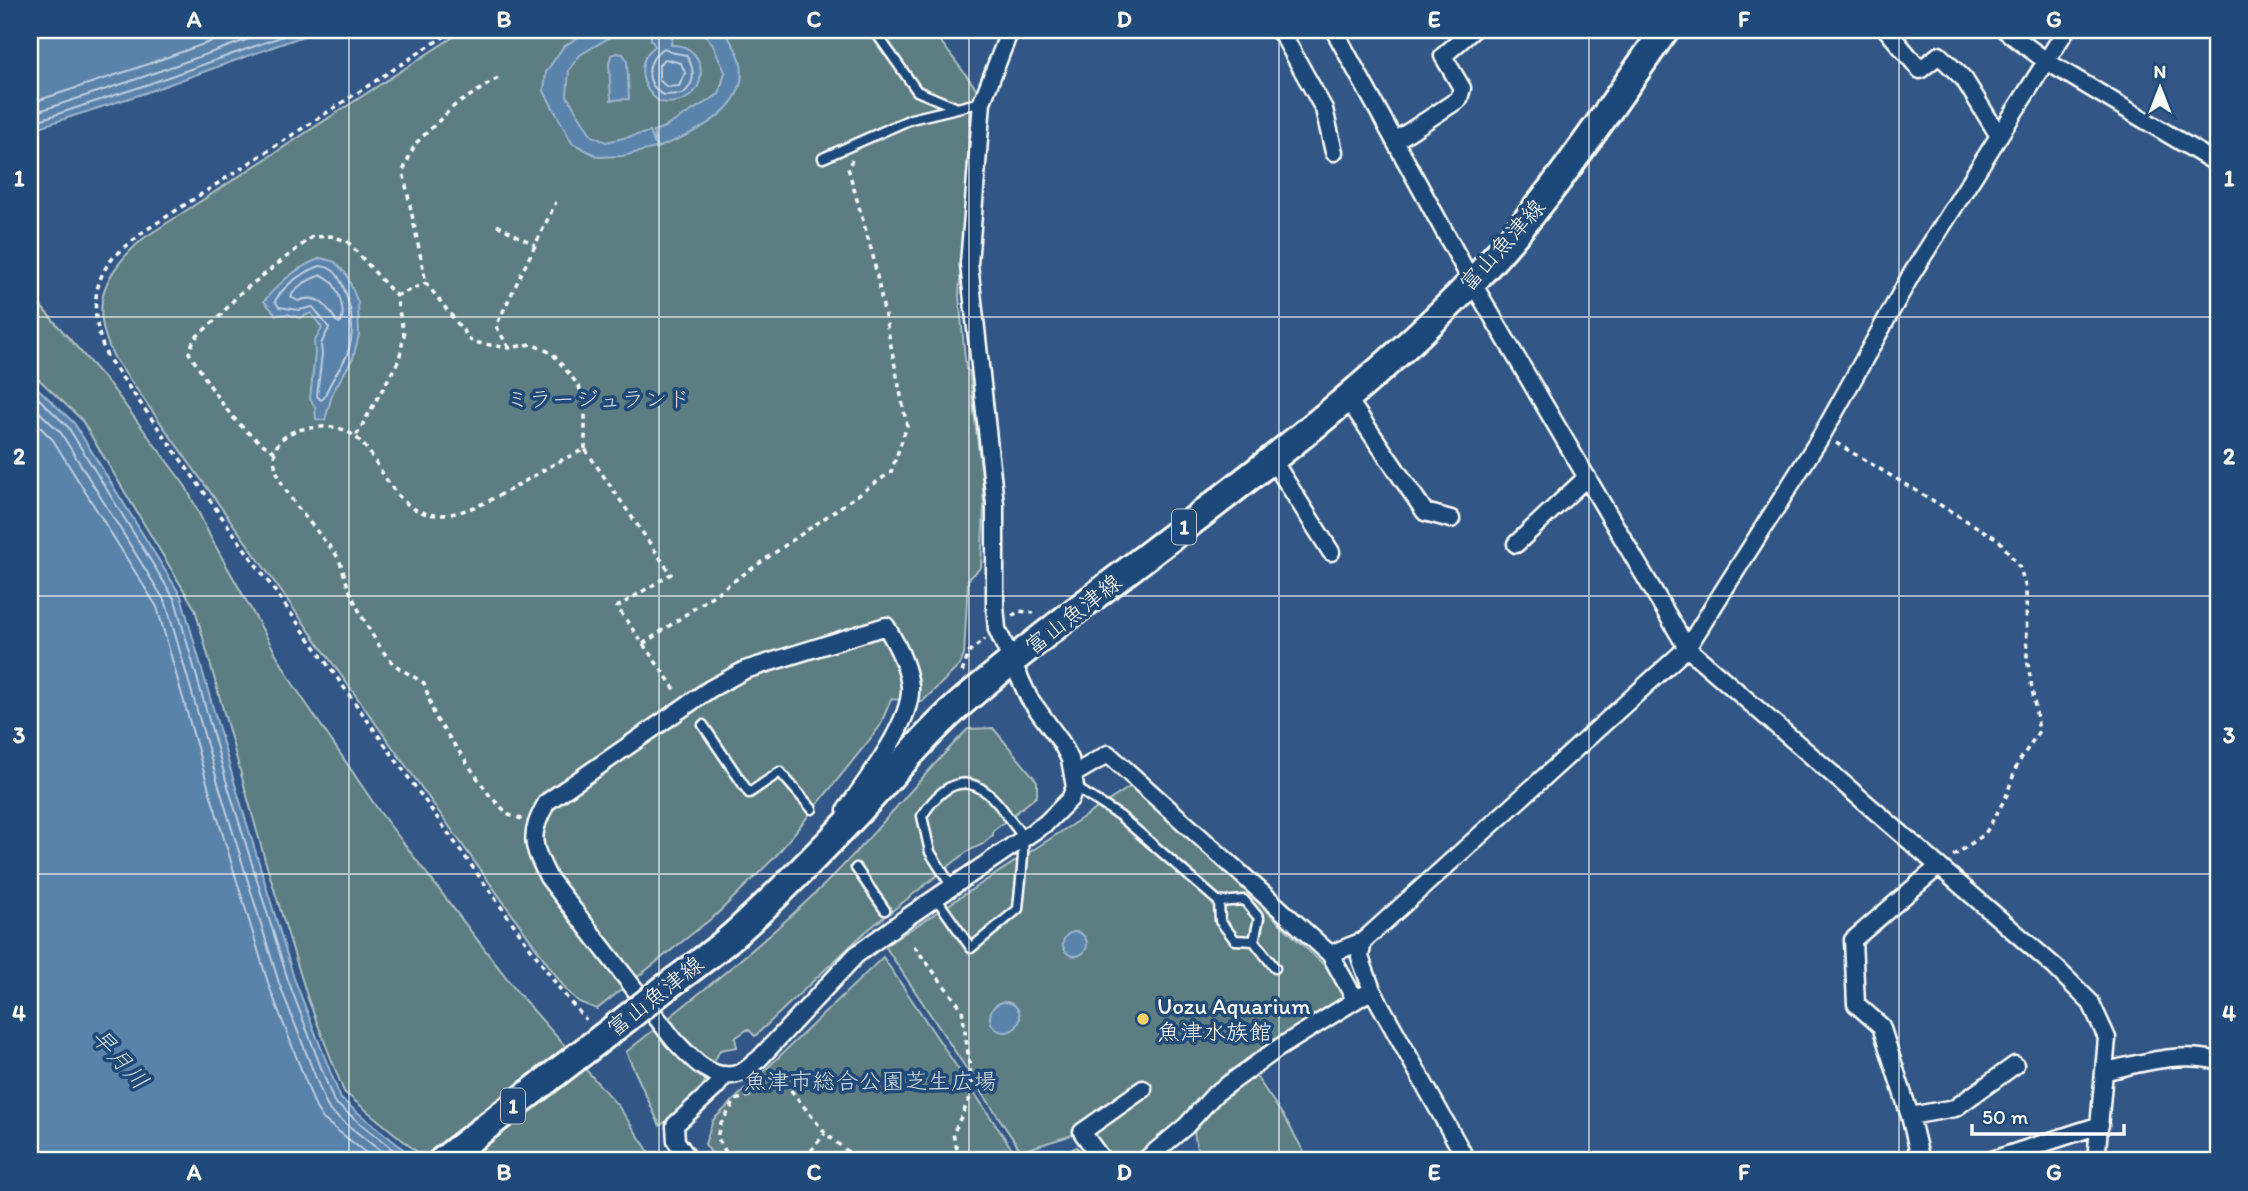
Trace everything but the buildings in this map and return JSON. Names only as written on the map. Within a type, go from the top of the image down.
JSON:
[{"type":"main road","name":"富山魚津線","points":[[442,1161],[735,934],[813,858],[929,733],[1012,661],[1367,382],[1472,282],[1533,215],[1665,30]]},
{"type":"street","points":[[813,858],[872,773],[902,723],[908,705],[910,689],[907,669],[886,626],[745,670],[710,689],[547,802],[535,823],[534,848],[548,877],[674,1040],[696,1063],[711,1072],[725,1075],[740,1073],[759,1059],[856,955],[1046,823],[1070,799],[1074,781],[1070,759],[1029,698],[997,629],[996,617],[995,504],[969,264],[982,102],[1010,30]]},
{"type":"street","points":[[1276,30],[1283,35],[1324,109],[1334,152]]},
{"type":"street","points":[[1334,30],[1472,282],[1687,648],[2055,967],[2091,1003],[2108,1038],[2096,1161]]},
{"type":"street","points":[[1395,141],[1459,99],[1462,88],[1443,56],[1473,30]]},
{"type":"street","points":[[1887,30],[1920,70],[1939,55],[1964,79],[1999,136]]},
{"type":"street","points":[[2006,30],[2046,61],[2218,164]]},
{"type":"street","points":[[1330,954],[1363,941],[1687,648],[1822,435],[1911,275],[2066,30]]},
{"type":"street","points":[[1347,398],[1425,512],[1451,519]]},
{"type":"street","points":[[1272,458],[1331,552]]},
{"type":"street","points":[[1516,544],[1587,477]]},
{"type":"street","points":[[1074,781],[1108,754],[1330,954],[1352,992],[1366,994]]},
{"type":"street","points":[[1922,1161],[1881,1026],[1856,1004],[1853,940],[1939,866]]},
{"type":"street","points":[[1363,941],[1360,957],[1366,994],[1467,1161]]},
{"type":"street","points":[[1144,1161],[1186,1126],[1214,1094],[1277,1049],[1366,994]]},
{"type":"street","points":[[2106,1071],[2171,1057],[2199,1056],[2218,1061]]},
{"type":"street","points":[[1910,1116],[1955,1108],[2015,1065]]},
{"type":"street","points":[[690,1161],[676,1140],[675,1125],[716,1087],[725,1075]]},
{"type":"street","points":[[1103,1161],[1082,1132],[1143,1089]]},
{"type":"street","points":[[1992,1161],[2100,1125]]},
{"type":"lane","points":[[874,30],[917,91],[957,108]]},
{"type":"lane","points":[[823,158],[911,119],[982,102]]},
{"type":"lane","points":[[703,725],[749,793],[780,772],[812,809]]},
{"type":"lane","points":[[1074,781],[1120,816],[1219,902],[1244,900],[1259,918],[1254,941]]},
{"type":"lane","points":[[936,898],[971,948],[1018,909],[1023,839],[987,790],[966,783],[946,788],[931,802],[922,816],[930,852],[952,887]]},
{"type":"lane","points":[[856,868],[885,910]]},
{"type":"lane","points":[[1219,902],[1220,922],[1235,940],[1254,941],[1275,968]]},
{"type":"path","points":[[454,30],[143,232],[112,259],[103,276],[97,293],[96,325],[100,342],[116,369],[562,992],[592,1044]]},
{"type":"path","points":[[498,78],[454,106],[415,144],[403,170],[426,283],[472,342],[509,348],[531,344],[552,353],[579,386],[585,411],[585,449],[671,574],[617,607],[678,693]]},
{"type":"path","points":[[643,644],[891,472],[907,426],[873,256],[848,168],[864,140]]},
{"type":"path","points":[[509,348],[496,326],[556,202]]},
{"type":"path","points":[[497,225],[535,245]]},
{"type":"path","points":[[275,452],[253,438],[233,419],[189,353],[194,339],[221,315],[238,295],[312,237],[331,236],[347,242],[396,296],[404,335],[399,360],[356,436]]},
{"type":"path","points":[[396,296],[426,283]]},
{"type":"path","points":[[535,823],[509,815],[491,796],[435,717],[424,683],[392,663],[357,610],[338,557],[289,496],[273,466],[275,452],[285,436],[299,430],[332,426],[356,436],[370,452],[397,497],[411,508],[434,515],[456,514],[515,488],[548,467],[585,449]]},
{"type":"path","points":[[1822,435],[1999,540],[2020,568],[2026,588],[2026,658],[2039,731],[2017,765],[2006,797],[1985,834],[1939,866]]},
{"type":"path","points":[[1011,617],[1019,611],[1034,613],[1040,621]]},
{"type":"path","points":[[914,946],[962,1009],[973,1091],[953,1135],[960,1161]]},
{"type":"path","points":[[730,1161],[717,1137],[721,1123],[736,1100],[786,1084],[825,1133],[859,1161]]},
{"type":"path","points":[[810,1161],[811,1151],[825,1133]]},
{"type":"green space","name":"ミラージュランド","points":[[464,30],[932,30],[978,91],[969,141],[959,296],[984,507],[981,567],[968,580],[964,655],[960,665],[922,702],[891,699],[880,726],[775,857],[717,914],[597,1009],[579,1002],[567,991],[115,359],[102,323],[101,307],[109,278],[144,238]]},
{"type":"green space","points":[[30,294],[110,385],[186,487],[211,538],[293,684],[379,811],[518,993],[619,1107],[655,1161],[428,1161],[344,1092],[308,999],[265,860],[195,609],[81,419],[30,371]]},
{"type":"green space","points":[[993,728],[1037,781],[1037,796],[993,831],[993,835],[983,844],[968,851],[864,933],[755,1036],[748,1029],[735,1038],[737,1047],[720,1050],[699,1093],[660,1126],[626,1052],[703,991],[802,906],[968,729]]},
{"type":"green space","points":[[1133,785],[1359,998],[1251,1064],[1143,1161],[1116,1161],[1082,1132],[1021,1151],[885,946]]},
{"type":"green space","name":"魚津市総合公園芝生広場","points":[[883,957],[1020,1161],[717,1161],[705,1144],[713,1120]]},
{"type":"green space","points":[[1253,1072],[1286,1120],[1309,1161],[1199,1161],[1194,1132],[1218,1099]]},
{"type":"green space","points":[[1077,1147],[1087,1161],[1046,1161]]},
{"type":"water","points":[[30,30],[320,30],[142,94],[30,130]]},
{"type":"water","points":[[589,30],[622,30],[580,55],[569,70],[567,96],[592,136],[606,142],[650,132],[656,148],[622,156],[599,157],[572,143],[544,91],[546,72],[563,47]]},
{"type":"water","points":[[651,30],[674,30],[671,45],[684,47],[694,54],[700,64],[698,87],[690,96],[677,102],[660,102],[648,90],[642,67],[648,52],[655,46],[651,40]]},
{"type":"water","points":[[701,30],[724,30],[735,48],[740,59],[742,77],[738,92],[717,117],[687,135],[657,148],[653,131],[665,127],[719,94],[725,72],[712,43]]},
{"type":"water","points":[[623,54],[627,60],[629,99],[611,100],[609,64],[611,55]]},
{"type":"water","points":[[321,258],[335,262],[347,275],[358,303],[359,335],[353,358],[333,392],[325,420],[316,419],[315,407],[310,399],[314,342],[322,328],[311,313],[300,318],[287,314],[276,315],[264,301],[290,276]]},
{"type":"water","name":"早月川","points":[[30,381],[74,423],[181,596],[294,978],[341,1099],[418,1161],[30,1161]]},
{"type":"water","points":[[1075,932],[1083,936],[1087,944],[1083,952],[1075,956],[1067,952],[1063,944],[1067,936]]},
{"type":"water","points":[[1005,1002],[1016,1006],[1020,1017],[1016,1028],[1005,1032],[994,1028],[990,1017],[994,1006]]},
{"type":"place","name":"Uozu Aquarium 魚津水族館","points":[[1143,1019]]}]
